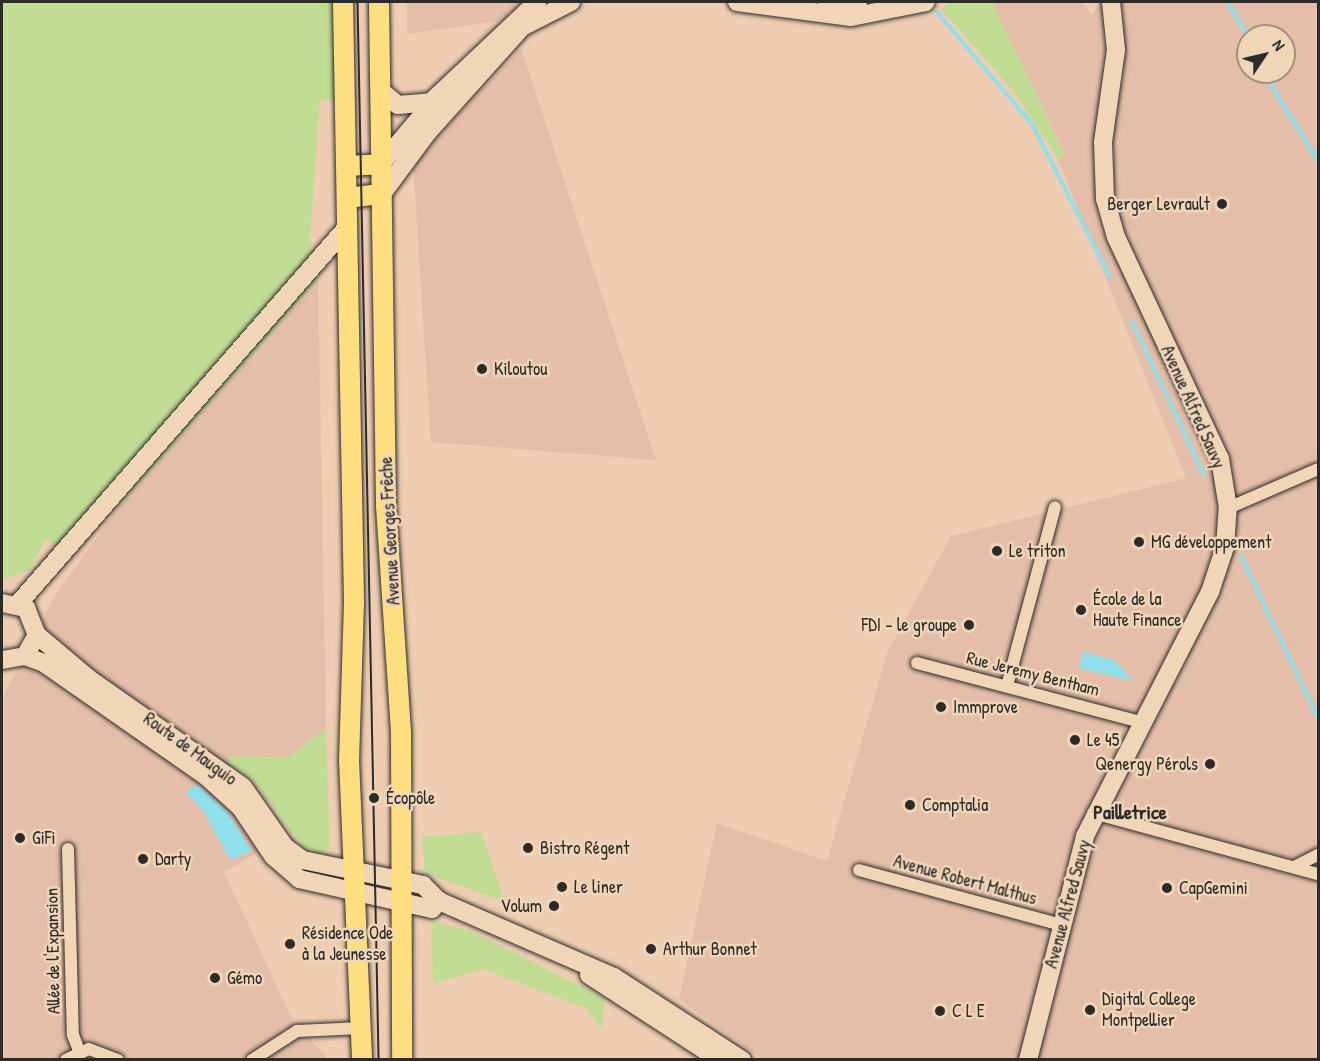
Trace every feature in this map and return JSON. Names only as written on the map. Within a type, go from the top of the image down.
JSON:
[{"type":"main road","name":"Avenue Georges Frêche","points":[[343,2],[354,621],[348,748],[362,1059]]},
{"type":"main road","name":"Avenue Georges Frêche","points":[[379,2],[386,506],[399,649],[404,904],[402,1059]]},
{"type":"main road","points":[[346,166],[381,164]]},
{"type":"main road","points":[[347,198],[382,194]]},
{"type":"street","points":[[381,164],[440,94],[537,2]]},
{"type":"street","points":[[382,194],[427,133],[522,27],[571,2]]},
{"type":"street","points":[[737,2],[851,17],[926,2]]},
{"type":"street","points":[[827,2],[858,2]]},
{"type":"street","name":"Avenue Alfred Sauvy","points":[[1101,2],[1116,50]]},
{"type":"street","name":"Avenue Alfred Sauvy","points":[[1028,1059],[1062,925],[1094,813],[1210,592],[1225,547],[1228,508],[1220,459],[1116,237],[1105,199],[1103,142],[1116,50],[1111,2]]},
{"type":"street","points":[[380,90],[398,105],[422,106],[440,94]]},
{"type":"street","points":[[9,662],[37,635],[33,616],[10,603],[348,226]]},
{"type":"street","points":[[1228,508],[1318,469]]},
{"type":"street","points":[[1007,686],[1055,507]]},
{"type":"street","name":"Route de Mauguio","points":[[37,635],[88,678],[243,787],[285,847],[303,860],[423,885],[439,901],[576,965]]},
{"type":"street","name":"Route de Mauguio","points":[[9,662],[44,663],[192,766],[218,786],[251,820],[287,871],[313,885],[404,904],[432,909],[439,901]]},
{"type":"street","name":"Rue Jeremy Bentham","points":[[917,663],[1141,722]]},
{"type":"street","points":[[1094,813],[1318,874]]},
{"type":"street","name":"Allée de l'Expansion","points":[[68,849],[73,1035],[79,1052]]},
{"type":"street","points":[[1294,867],[1318,855]]},
{"type":"street","name":"Avenue Robert Malthus","points":[[859,870],[1062,925]]},
{"type":"street","points":[[576,965],[720,1059]]},
{"type":"street","points":[[576,965],[614,977],[742,1059]]},
{"type":"street","points":[[252,1059],[297,1031],[361,1028]]},
{"type":"street","points":[[66,1059],[79,1052],[100,1050],[118,1059]]},
{"type":"shaded area","points":[[407,2],[522,2],[498,21],[407,34]]},
{"type":"shaded area","points":[[992,2],[1082,2],[1092,16],[1100,2],[1318,2],[1318,1059],[762,1059],[679,999],[717,823],[827,861],[887,653],[951,536],[1186,478],[1058,159],[1065,154]]},
{"type":"shaded area","points":[[521,48],[656,460],[431,442],[413,163]]},
{"type":"shaded area","points":[[318,280],[326,728],[287,758],[230,756],[258,853],[224,872],[293,1021],[328,1059],[2,1059],[2,699],[54,597],[121,504]]},
{"type":"green space","points":[[2,2],[335,2],[337,103],[320,100],[310,239],[318,280],[121,504],[97,518],[64,554],[46,538],[30,570],[2,580]]},
{"type":"green space","points":[[952,2],[992,2],[1065,154],[1058,159],[1015,93],[941,9]]},
{"type":"green space","points":[[326,728],[330,849],[319,854],[300,844],[254,781],[228,763],[229,756],[287,758]]},
{"type":"green space","points":[[481,832],[505,902],[425,873],[422,837]]},
{"type":"green space","points":[[431,920],[475,933],[605,998],[602,1030],[586,1008],[483,969],[433,984]]},
{"type":"water","points":[[1083,652],[1114,660],[1133,681],[1079,668]]},
{"type":"water","points":[[196,784],[227,811],[252,851],[230,860],[203,810],[186,793]]},
{"type":"waterway","points":[[1228,2],[1241,24]]},
{"type":"waterway","points":[[936,11],[1032,124],[1110,277]]},
{"type":"waterway","points":[[1270,84],[1318,161]]},
{"type":"waterway","points":[[1132,322],[1204,475]]},
{"type":"waterway","points":[[1241,556],[1318,718]]},
{"type":"tram line","points":[[358,2],[379,1060]]},
{"type":"place","name":"Berger Levrault","points":[[1222,204]]},
{"type":"place","name":"Kiloutou","points":[[482,369]]},
{"type":"place","name":"MG développement","points":[[1139,542]]},
{"type":"place","name":"Le triton","points":[[997,551]]},
{"type":"place","name":"École de la Haute Finance","points":[[1081,610]]},
{"type":"place","name":"FDI - le groupe","points":[[969,625]]},
{"type":"place","name":"Immprove","points":[[941,707]]},
{"type":"place","name":"Le 45","points":[[1075,740]]},
{"type":"place","name":"Qenergy Pérols","points":[[1210,764]]},
{"type":"place","name":"Écopôle","points":[[374,798]]},
{"type":"place","name":"Comptalia","points":[[910,805]]},
{"type":"place","name":"GiFi","points":[[20,838]]},
{"type":"place","name":"Bistro Régent","points":[[528,848]]},
{"type":"place","name":"Darty","points":[[143,859]]},
{"type":"place","name":"Le liner","points":[[562,887]]},
{"type":"place","name":"CapGemini","points":[[1167,888]]},
{"type":"place","name":"Volum","points":[[554,906]]},
{"type":"place","name":"Résidence Ode à la Jeunesse","points":[[290,944]]},
{"type":"place","name":"Arthur Bonnet","points":[[651,949]]},
{"type":"place","name":"Gémo","points":[[215,978]]},
{"type":"place","name":"Digital College Montpellier","points":[[1090,1010]]},
{"type":"place","name":"C L E","points":[[940,1011]]},
{"type":"district","name":"Pailletrice","points":[[1130,811]]}]
